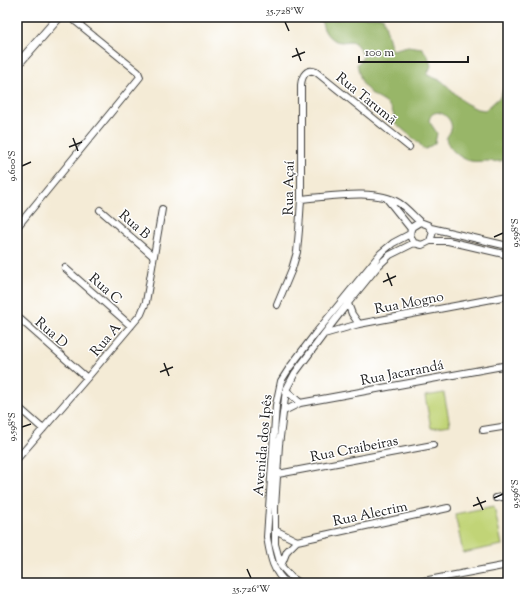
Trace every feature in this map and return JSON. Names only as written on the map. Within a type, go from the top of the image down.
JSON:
[{"type":"street","points":[[17,65],[58,17]]},
{"type":"street","points":[[17,227],[140,78],[138,72],[70,17]]},
{"type":"street","name":"Rua Tarumã","points":[[309,71],[316,72],[409,147]]},
{"type":"street","name":"Rua Açaí","points":[[277,305],[292,269],[297,252],[301,199],[302,81],[306,73],[309,71]]},
{"type":"street","points":[[301,199],[375,195],[400,204],[420,222],[424,222],[432,228],[508,246]]},
{"type":"street","points":[[386,198],[410,231],[411,239],[414,243]]},
{"type":"street","name":"Rua A","points":[[17,459],[141,314],[146,302],[162,209]]},
{"type":"street","name":"Rua B","points":[[100,210],[153,256]]},
{"type":"street","name":"Avenida dos Ipês","points":[[281,566],[275,544],[275,530],[279,445],[286,390],[295,373],[381,253],[410,231],[414,225],[420,222]]},
{"type":"street","points":[[430,241],[433,232],[432,228]]},
{"type":"street","name":"Avenida dos Ipês","points":[[287,583],[275,570],[270,557],[267,537],[276,405],[282,381],[290,367],[314,334],[390,255],[414,243],[422,245],[430,241],[448,241],[508,255]]},
{"type":"street","name":"Rua C","points":[[65,268],[131,326]]},
{"type":"street","name":"Rua Mogno","points":[[314,334],[324,334],[359,324],[508,296]]},
{"type":"street","points":[[346,300],[352,314],[359,324]]},
{"type":"street","name":"Rua D","points":[[20,319],[87,378]]},
{"type":"street","name":"Rua Jacarandá","points":[[284,411],[300,403],[508,365]]},
{"type":"street","points":[[286,390],[300,403]]},
{"type":"street","points":[[17,406],[43,429]]},
{"type":"street","points":[[483,430],[508,426]]},
{"type":"street","name":"Rua Craibeiras","points":[[278,474],[434,445]]},
{"type":"street","points":[[496,498],[508,496]]},
{"type":"street","name":"Rua Alecrim","points":[[297,541],[448,508]]},
{"type":"street","points":[[275,530],[297,541],[287,551],[281,566],[292,578],[300,583]]},
{"type":"street","points":[[413,583],[508,565]]},
{"type":"green space","points":[[321,17],[383,17],[392,50],[408,46],[422,48],[428,56],[431,66],[427,75],[442,81],[465,103],[477,109],[485,110],[500,97],[508,78],[508,158],[492,162],[471,161],[459,156],[447,143],[446,139],[451,130],[450,121],[443,114],[438,113],[434,113],[429,121],[437,133],[435,143],[426,149],[422,148],[420,144],[395,123],[394,115],[388,105],[371,93],[362,82],[357,64],[361,61],[363,56],[357,45],[351,41],[341,42],[329,37],[324,30]]},
{"type":"green space","points":[[444,393],[450,425],[431,428],[425,396]]},
{"type":"green space","points":[[494,506],[502,545],[463,553],[455,514]]}]
